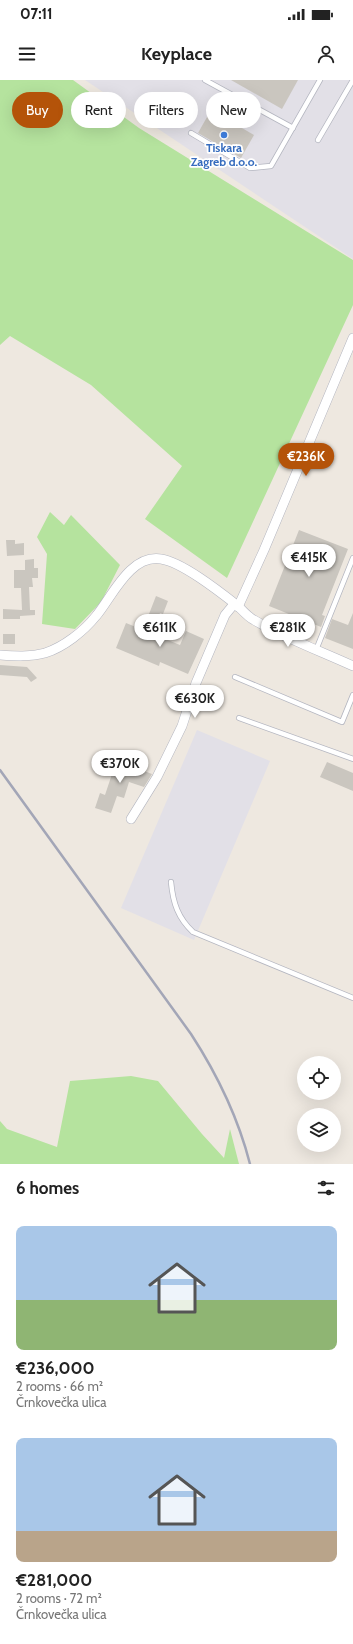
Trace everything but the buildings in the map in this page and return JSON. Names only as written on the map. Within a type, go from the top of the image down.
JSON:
[{"type":"street","points":[[131,818],[157,778],[182,726],[196,683],[225,615],[236,605],[264,550],[353,338]]},
{"type":"street","points":[[0,655],[30,656],[46,653],[63,644],[81,631],[96,616],[121,580],[132,568],[147,560],[160,558],[174,562],[186,569],[236,605],[252,619],[353,666]]},
{"type":"lane","points":[[205,80],[293,128]]},
{"type":"lane","points":[[192,133],[250,168],[271,166],[320,80]]},
{"type":"lane","points":[[318,140],[353,80]]},
{"type":"lane","points":[[316,650],[353,558]]},
{"type":"lane","points":[[235,676],[342,722],[353,695]]},
{"type":"lane","points":[[239,718],[353,759]]},
{"type":"lane","points":[[171,882],[173,900],[184,924],[193,932],[353,998]]},
{"type":"shaded area","points":[[85,80],[353,80],[353,259],[157,128],[198,128],[198,92],[134,92],[134,113],[126,107],[126,92],[103,92]]},
{"type":"shaded area","points":[[197,730],[270,761],[194,940],[121,908]]},
{"type":"green space","points":[[0,80],[73,80],[90,92],[71,92],[71,128],[126,128],[126,119],[134,124],[134,128],[139,128],[353,260],[353,305],[227,578],[145,519],[182,466],[91,385],[10,336],[0,345]]},
{"type":"green space","points":[[50,512],[64,525],[71,515],[120,565],[101,602],[75,629],[42,624],[47,554],[37,537]]},
{"type":"green space","points":[[131,1076],[158,1081],[224,1158],[230,1129],[239,1164],[0,1164],[0,1121],[7,1129],[57,1147],[70,1081]]},
{"type":"railway","points":[[0,770],[191,1034],[210,1065],[226,1096],[239,1129],[250,1164]]},
{"type":"place","name":"Tiskara Zagreb d.o.o.","points":[[224,135]]}]
